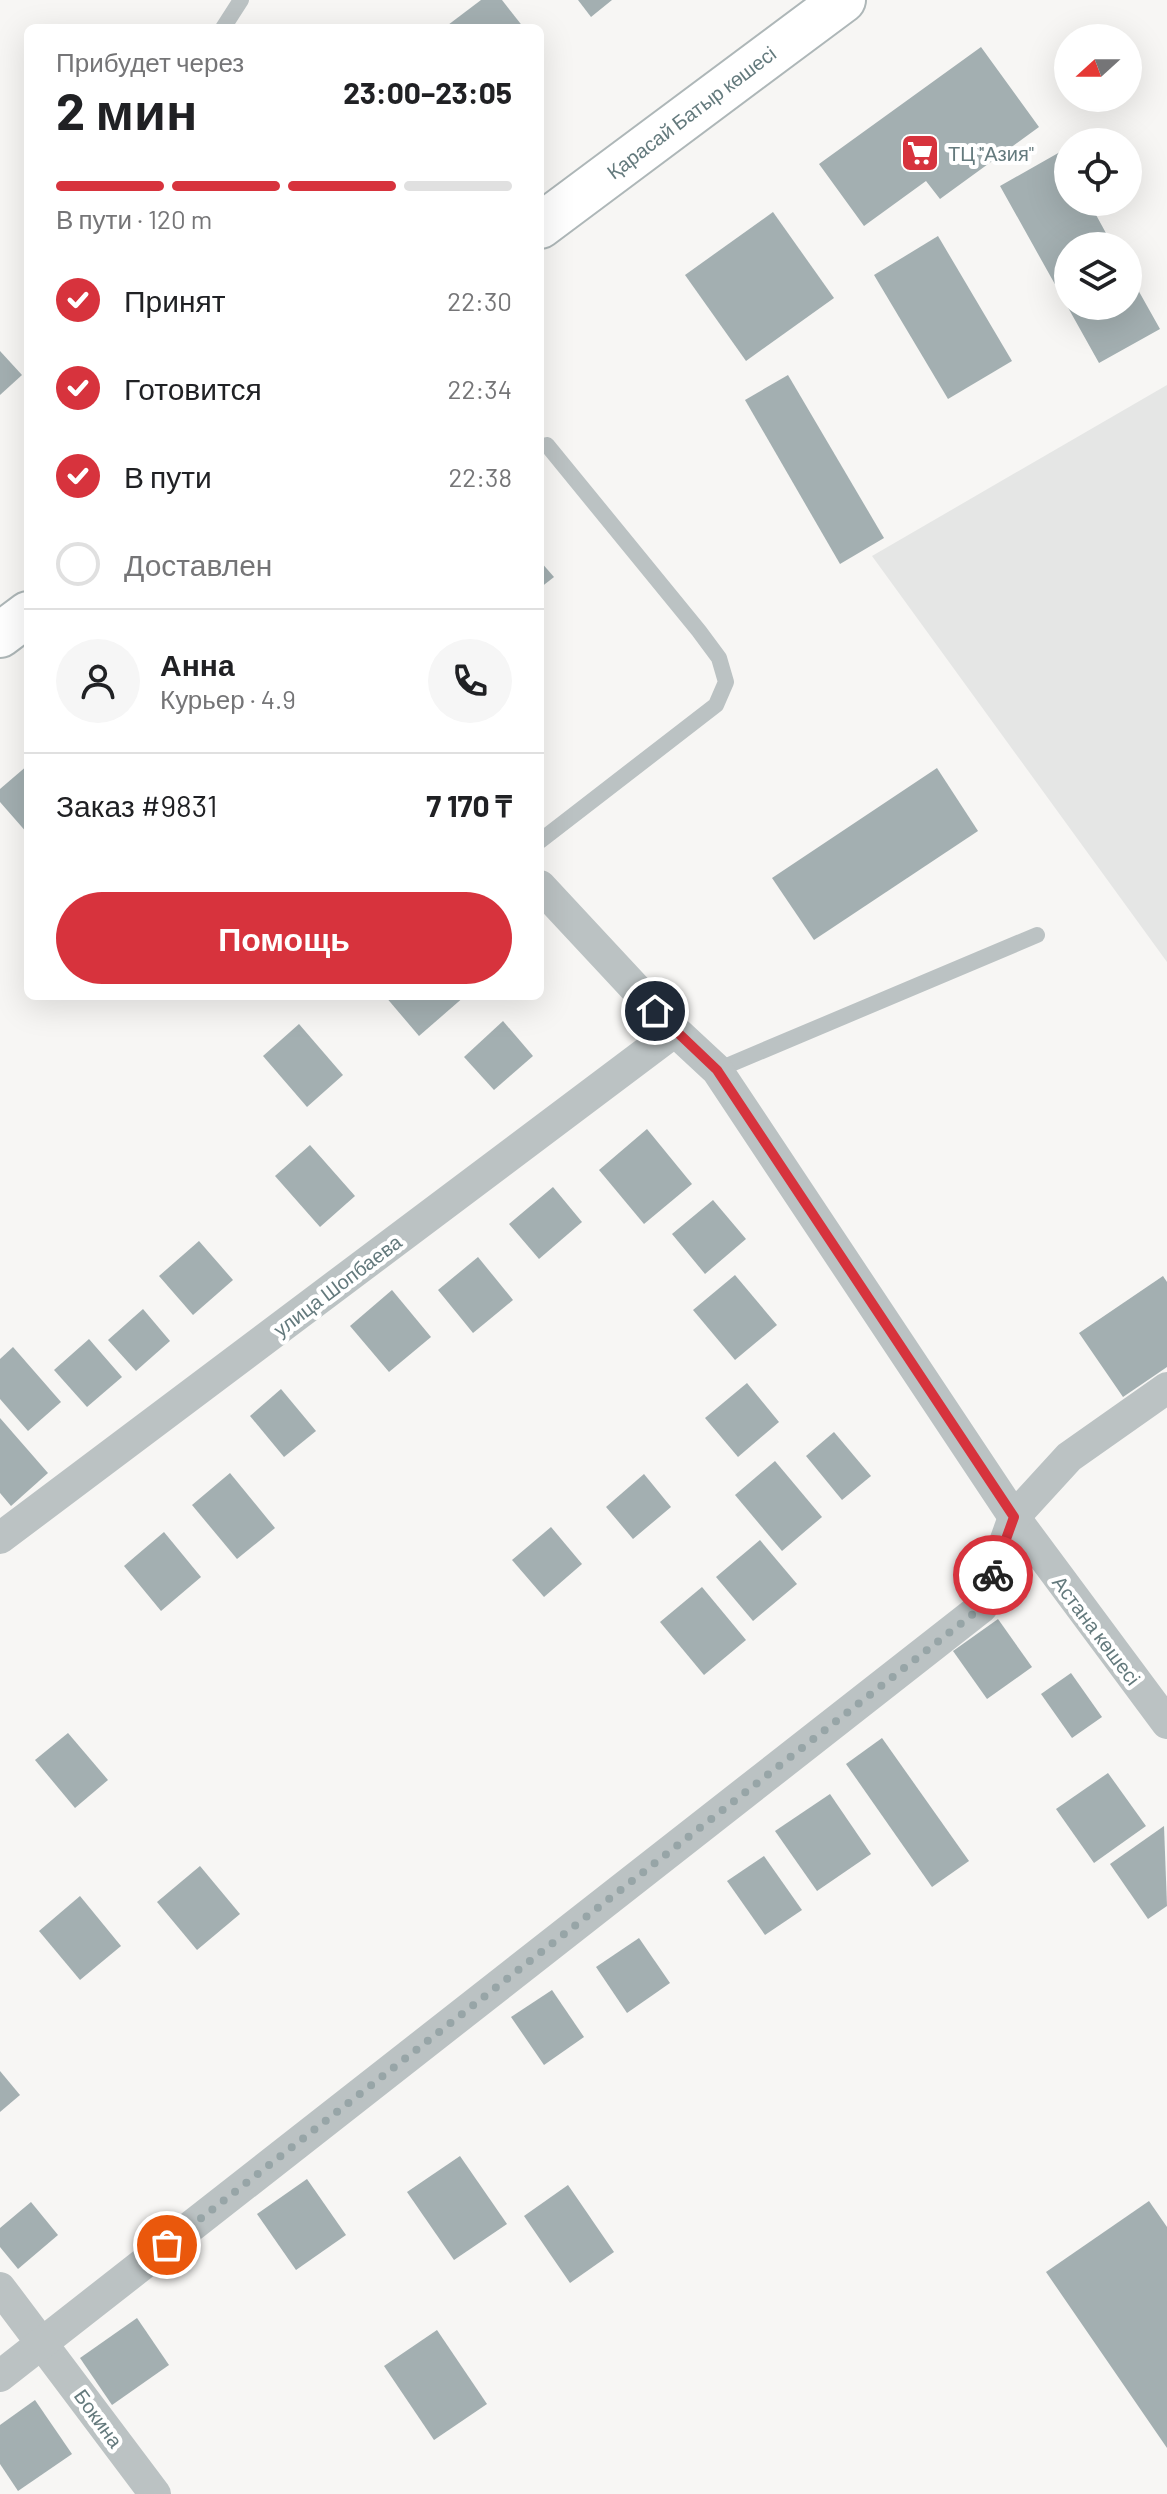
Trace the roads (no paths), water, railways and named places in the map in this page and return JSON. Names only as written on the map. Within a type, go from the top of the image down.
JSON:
[{"type":"main road","name":"Қарасай Батыр көшесі","points":[[544,223],[843,0]]},
{"type":"main road","points":[[0,635],[24,617]]},
{"type":"street","name":"Астана көшесі","points":[[544,890],[675,1031],[717,1070],[1014,1517],[1167,1723]]},
{"type":"street","name":"улица Шопбаева","points":[[0,1538],[675,1031]]},
{"type":"street","points":[[0,2376],[982,1607],[1014,1517],[1069,1457],[1167,1388]]},
{"type":"street","name":"Бокина","points":[[0,2288],[155,2494]]},
{"type":"lane","points":[[226,24],[241,0]]},
{"type":"lane","points":[[544,838],[716,705],[726,682],[719,658],[699,631],[547,445]]},
{"type":"lane","points":[[717,1070],[1037,935]]},
{"type":"place","name":"ТЦ \"Азия\"","points":[[920,153]]}]
